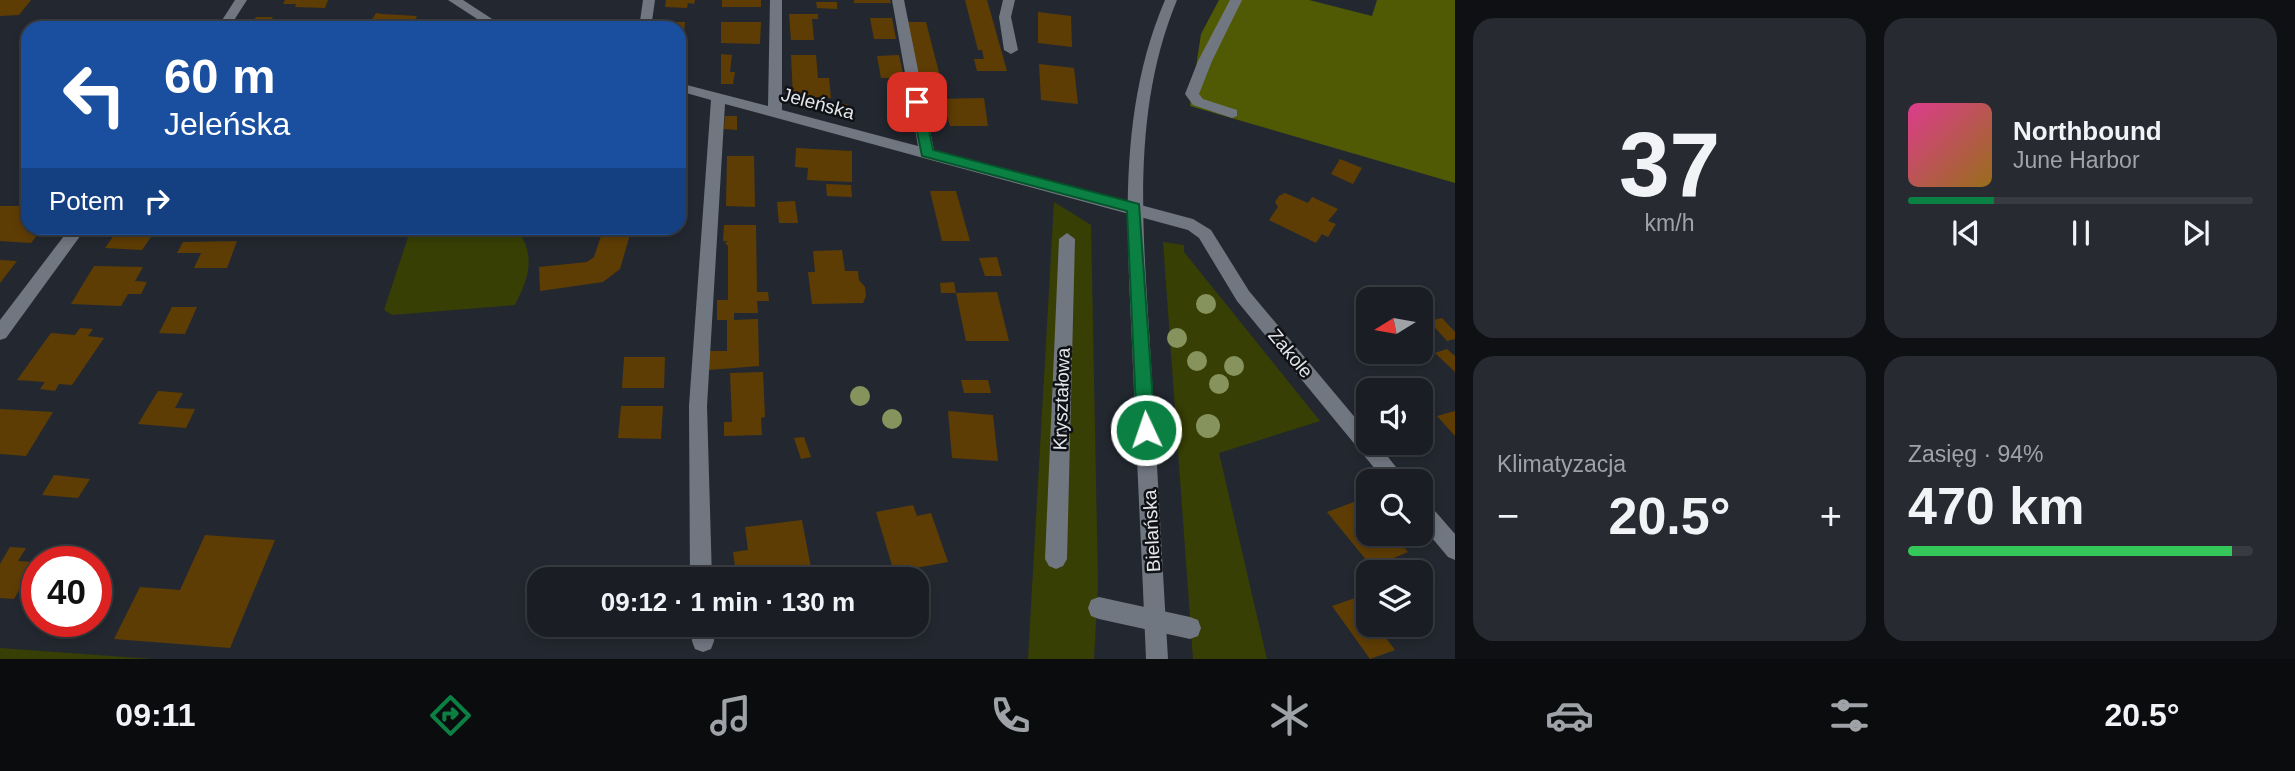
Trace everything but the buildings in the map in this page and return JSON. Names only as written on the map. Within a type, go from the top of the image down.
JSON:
[{"type":"street","points":[[228,21],[241,0]]},
{"type":"street","points":[[454,0],[488,21]]},
{"type":"street","points":[[646,21],[649,0]]},
{"type":"street","points":[[775,111],[776,0]]},
{"type":"street","points":[[898,0],[926,153]]},
{"type":"street","points":[[1009,0],[1006,17],[1011,50]]},
{"type":"street","name":"Bielańska","points":[[1157,659],[1134,207],[1137,128],[1144,80],[1160,24],[1171,0]]},
{"type":"street","points":[[1232,113],[1198,102],[1192,94],[1205,61],[1236,0]]},
{"type":"street","name":"Jeleńska","points":[[686,89],[1189,223]]},
{"type":"street","points":[[701,567],[698,406],[718,96]]},
{"type":"street","name":"Zakole","points":[[1189,223],[1205,234],[1243,296],[1387,469]]},
{"type":"street","points":[[0,333],[73,235]]},
{"type":"street","name":"Kryształowa","points":[[1056,559],[1067,239]]},
{"type":"street","points":[[1433,524],[1455,550]]},
{"type":"street","points":[[1099,608],[1191,628]]},
{"type":"green space","points":[[1219,0],[1309,0],[1372,16],[1377,0],[1455,0],[1455,183],[1190,106],[1201,34]]},
{"type":"green space","points":[[1054,202],[1091,225],[1098,585],[1094,659],[1028,659]]},
{"type":"green space","points":[[409,235],[520,235],[529,260],[524,286],[515,305],[392,315],[384,310]]},
{"type":"green space","points":[[1163,242],[1184,245],[1184,252],[1320,421],[1219,453],[1267,659],[1193,659]]},
{"type":"green space","points":[[0,648],[152,659],[0,659]]},
{"type":"route","points":[[917,102],[926,153],[1134,207],[1146,430]]}]
